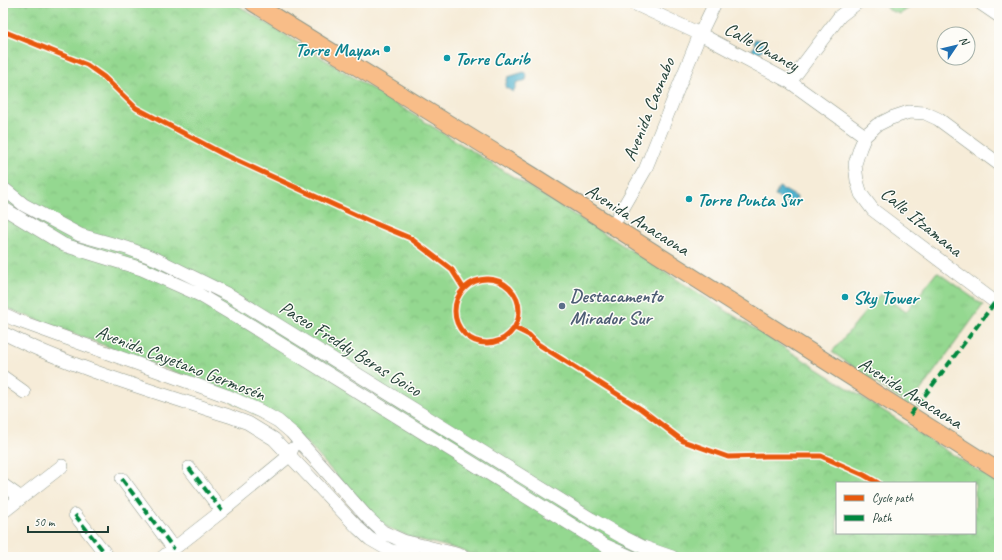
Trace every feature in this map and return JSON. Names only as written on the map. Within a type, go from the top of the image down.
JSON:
[{"type":"main road","name":"Avenida Anacaona","points":[[254,3],[518,167],[999,472]]},
{"type":"street","name":"Calle Onaney","points":[[633,3],[700,34],[790,82],[863,142]]},
{"type":"street","name":"Avenida Caonabo","points":[[612,227],[645,170],[700,34],[715,3]]},
{"type":"street","points":[[790,82],[840,16],[857,3]]},
{"type":"street","points":[[980,3],[999,16]]},
{"type":"street","points":[[863,142],[877,125],[891,118],[909,112],[925,113],[938,119],[999,164]]},
{"type":"street","name":"Calle Itzamana","points":[[863,142],[855,164],[856,181],[861,194],[873,210],[999,305]]},
{"type":"street","name":"Paseo Freddy Beras Goico","points":[[3,188],[24,205],[80,234],[127,248],[156,259],[231,296],[603,526],[620,536],[672,557]]},
{"type":"street","name":"Paseo Freddy Beras Goico","points":[[3,208],[64,244],[142,269],[198,294],[604,545],[631,557]]},
{"type":"street","name":"Avenida Cayetano Germosén","points":[[3,314],[227,396],[260,411],[278,422],[296,438],[325,472],[383,532],[403,542],[465,557]]},
{"type":"street","name":"Avenida Cayetano Germosén","points":[[3,333],[48,354],[83,368],[248,423],[274,439],[362,531],[387,553],[415,557]]},
{"type":"street","points":[[3,377],[24,392]]},
{"type":"street","points":[[163,557],[289,456],[296,438]]},
{"type":"street","points":[[3,512],[62,466]]},
{"type":"street","points":[[189,468],[222,511]]},
{"type":"street","points":[[122,479],[174,549]]},
{"type":"street","points":[[3,484],[21,498]]},
{"type":"street","points":[[75,514],[108,557]]},
{"type":"green space","points":[[3,3],[234,3],[605,234],[999,484],[999,557],[481,557],[413,538],[386,527],[371,514],[307,443],[188,377],[3,306]]},
{"type":"green space","points":[[884,3],[914,3],[900,14],[889,10]]},
{"type":"green space","points":[[937,272],[983,305],[909,406],[832,352],[880,294],[906,312]]},
{"type":"water","points":[[755,39],[761,40],[763,43],[763,50],[758,53],[755,53],[752,50],[755,46]]},
{"type":"water","points":[[524,72],[527,75],[526,80],[516,83],[513,92],[505,87],[508,77]]},
{"type":"water","points":[[779,187],[797,197],[793,206],[775,196]]},
{"type":"marked path","points":[[910,415],[999,297]]},
{"type":"marked path","points":[[189,468],[222,511]]},
{"type":"marked path","points":[[122,479],[174,549]]},
{"type":"marked path","points":[[75,515],[108,557]]},
{"type":"cycle path","points":[[3,31],[87,65],[104,77],[136,108],[223,154],[369,221],[410,238],[452,270],[464,289]]},
{"type":"cycle path","points":[[487,279],[499,282],[510,288],[516,299],[519,311],[516,323],[510,334],[499,340],[487,343],[475,340],[464,334],[458,323],[455,311],[458,299],[464,288],[475,282],[487,279]]},
{"type":"cycle path","points":[[515,328],[529,335],[538,344],[641,409],[683,441],[728,457],[821,456],[876,482]]},
{"type":"place","name":"Torre Mayan","points":[[387,49]]},
{"type":"place","name":"Torre Carib","points":[[447,58]]},
{"type":"place","name":"Torre Punta Sur","points":[[689,199]]},
{"type":"place","name":"Sky Tower","points":[[845,297]]},
{"type":"place","name":"Destacamento Mirador Sur","points":[[562,306]]}]
